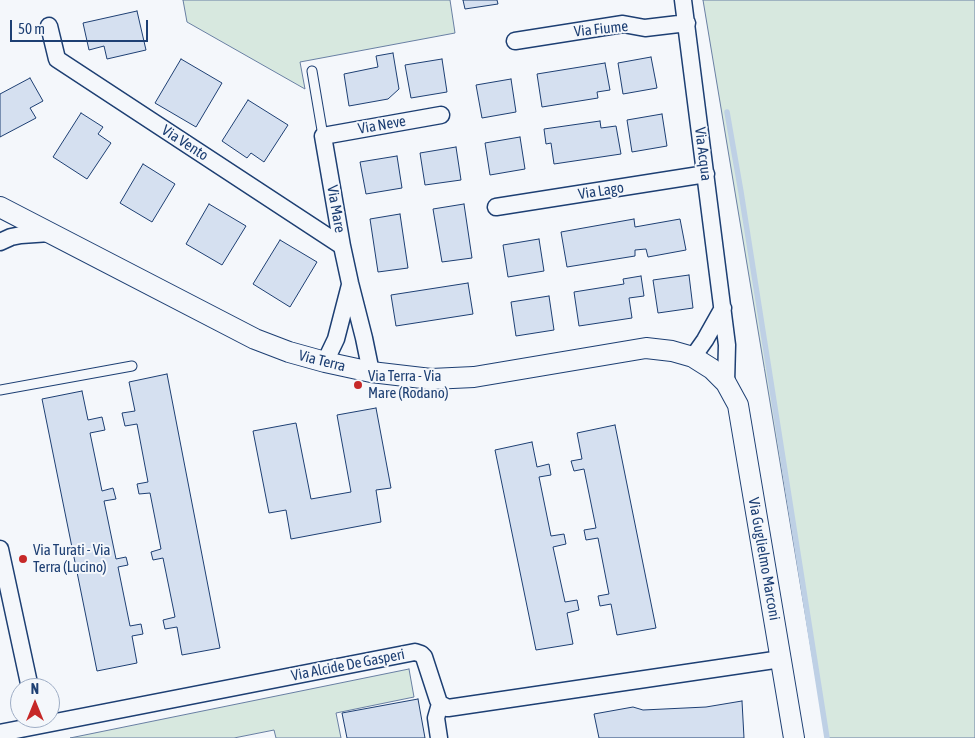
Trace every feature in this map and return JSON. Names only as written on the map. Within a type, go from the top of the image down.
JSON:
[{"type":"street","name":"Via Acqua","points":[[684,0],[723,308],[727,345],[726,383]]},
{"type":"street","name":"Via Fiume","points":[[515,41],[623,24],[646,28],[687,23]]},
{"type":"street","name":"Via Vento","points":[[49,26],[57,59],[342,246]]},
{"type":"street","name":"Via Neve","points":[[323,136],[441,114]]},
{"type":"street","name":"Via Mare","points":[[323,136],[342,246],[371,372]]},
{"type":"street","name":"Via Lago","points":[[496,207],[706,174]]},
{"type":"street","name":"Via Terra","points":[[0,207],[255,339],[289,352],[325,362],[371,372],[431,379],[474,377],[646,348],[672,351],[693,357],[712,369],[726,383]]},
{"type":"street","points":[[0,242],[11,237],[50,233]]},
{"type":"street","name":"Via Mare","points":[[325,362],[336,339],[350,283]]},
{"type":"street","points":[[693,357],[723,308]]},
{"type":"street","name":"Via Guglielmo Marconi","points":[[726,383],[738,405],[794,738]]},
{"type":"street","points":[[0,550],[28,678]]},
{"type":"street","name":"Via Alcide De Gasperi","points":[[60,723],[415,652],[424,657],[440,704]]},
{"type":"street","points":[[439,738],[436,718],[440,704],[452,708],[781,659]]},
{"type":"street","name":"Via Alcide De Gasperi","points":[[0,733],[32,728]]},
{"type":"lane","points":[[312,71],[323,136]]},
{"type":"lane","points":[[0,390],[132,366]]},
{"type":"shaded area","points":[[183,0],[450,0],[455,33],[300,62],[305,89],[187,22]]},
{"type":"shaded area","points":[[703,0],[975,0],[975,738],[826,738]]},
{"type":"shaded area","points":[[409,669],[414,697],[336,713],[341,738],[276,738],[274,730],[234,738],[70,738]]},
{"type":"building","points":[[463,0],[497,0],[498,4],[465,9]]},
{"type":"building","points":[[137,11],[146,50],[107,59],[104,46],[89,50],[83,23]]},
{"type":"building","points":[[393,53],[399,89],[388,99],[349,106],[344,74],[378,67],[376,56]]},
{"type":"building","points":[[651,57],[657,88],[623,94],[618,63]]},
{"type":"building","points":[[181,59],[222,83],[196,127],[155,103]]},
{"type":"building","points":[[442,59],[447,92],[411,98],[405,65]]},
{"type":"building","points":[[605,63],[610,90],[597,92],[598,98],[542,107],[537,74]]},
{"type":"building","points":[[30,78],[43,101],[30,108],[36,118],[0,137],[0,94]]},
{"type":"building","points":[[511,79],[516,112],[482,118],[476,85]]},
{"type":"building","points":[[248,100],[288,125],[264,162],[251,153],[247,158],[222,141]]},
{"type":"building","points":[[81,113],[103,127],[98,134],[111,143],[87,179],[53,157]]},
{"type":"building","points":[[662,114],[667,146],[632,152],[627,120]]},
{"type":"building","points":[[600,121],[601,128],[616,126],[621,154],[554,164],[551,143],[546,144],[544,129]]},
{"type":"building","points":[[520,137],[525,169],[490,175],[485,143]]},
{"type":"building","points":[[456,147],[461,180],[425,185],[420,153]]},
{"type":"building","points":[[397,156],[402,188],[366,194],[360,162]]},
{"type":"building","points":[[143,164],[175,184],[152,222],[120,203]]},
{"type":"building","points":[[209,204],[246,226],[222,265],[186,244]]},
{"type":"building","points":[[464,204],[472,258],[442,262],[433,209]]},
{"type":"building","points":[[400,214],[408,268],[378,272],[370,219]]},
{"type":"building","points":[[634,219],[635,227],[680,219],[686,250],[648,257],[646,249],[635,250],[635,256],[567,267],[561,232]]},
{"type":"building","points":[[539,239],[544,271],[508,277],[503,245]]},
{"type":"building","points":[[280,240],[317,262],[290,307],[253,284]]},
{"type":"building","points":[[689,275],[693,308],[658,313],[653,280]]},
{"type":"building","points":[[641,276],[644,296],[629,298],[632,318],[579,326],[574,292],[624,284],[623,279]]},
{"type":"building","points":[[468,283],[473,314],[396,326],[391,295]]},
{"type":"building","points":[[549,296],[554,330],[516,336],[511,302]]},
{"type":"building","points":[[167,374],[220,648],[182,655],[177,627],[165,629],[163,620],[175,617],[163,558],[153,560],[151,552],[161,549],[150,493],[139,494],[137,484],[148,482],[137,424],[125,426],[122,413],[135,411],[129,382]]},
{"type":"building","points":[[82,391],[88,420],[102,417],[105,430],[90,433],[102,491],[113,488],[116,499],[104,501],[116,559],[126,557],[128,565],[118,567],[130,626],[141,624],[143,634],[132,636],[137,663],[97,671],[42,399]]},
{"type":"building","points":[[376,408],[391,488],[376,490],[381,522],[291,539],[286,510],[269,513],[253,431],[296,423],[311,499],[351,492],[337,415]]},
{"type":"building","points":[[615,425],[656,628],[617,635],[611,604],[600,606],[598,596],[609,594],[598,538],[586,540],[584,530],[596,528],[584,469],[574,471],[571,461],[582,459],[577,433]]},
{"type":"building","points":[[532,442],[537,467],[549,464],[551,475],[539,477],[551,536],[564,534],[566,544],[553,547],[565,602],[577,600],[579,610],[567,613],[573,644],[536,650],[495,450]]},
{"type":"building","points":[[418,699],[425,738],[347,738],[342,713]]},
{"type":"building","points":[[742,701],[744,738],[599,738],[594,714],[633,707],[643,710],[706,707]]},
{"type":"waterway","points":[[727,112],[827,738]]},
{"type":"place","name":"Via Terra - Via Mare (Rodano)","points":[[358,385]]},
{"type":"place","name":"Via Turati - Via Terra (Lucino)","points":[[23,559]]}]
